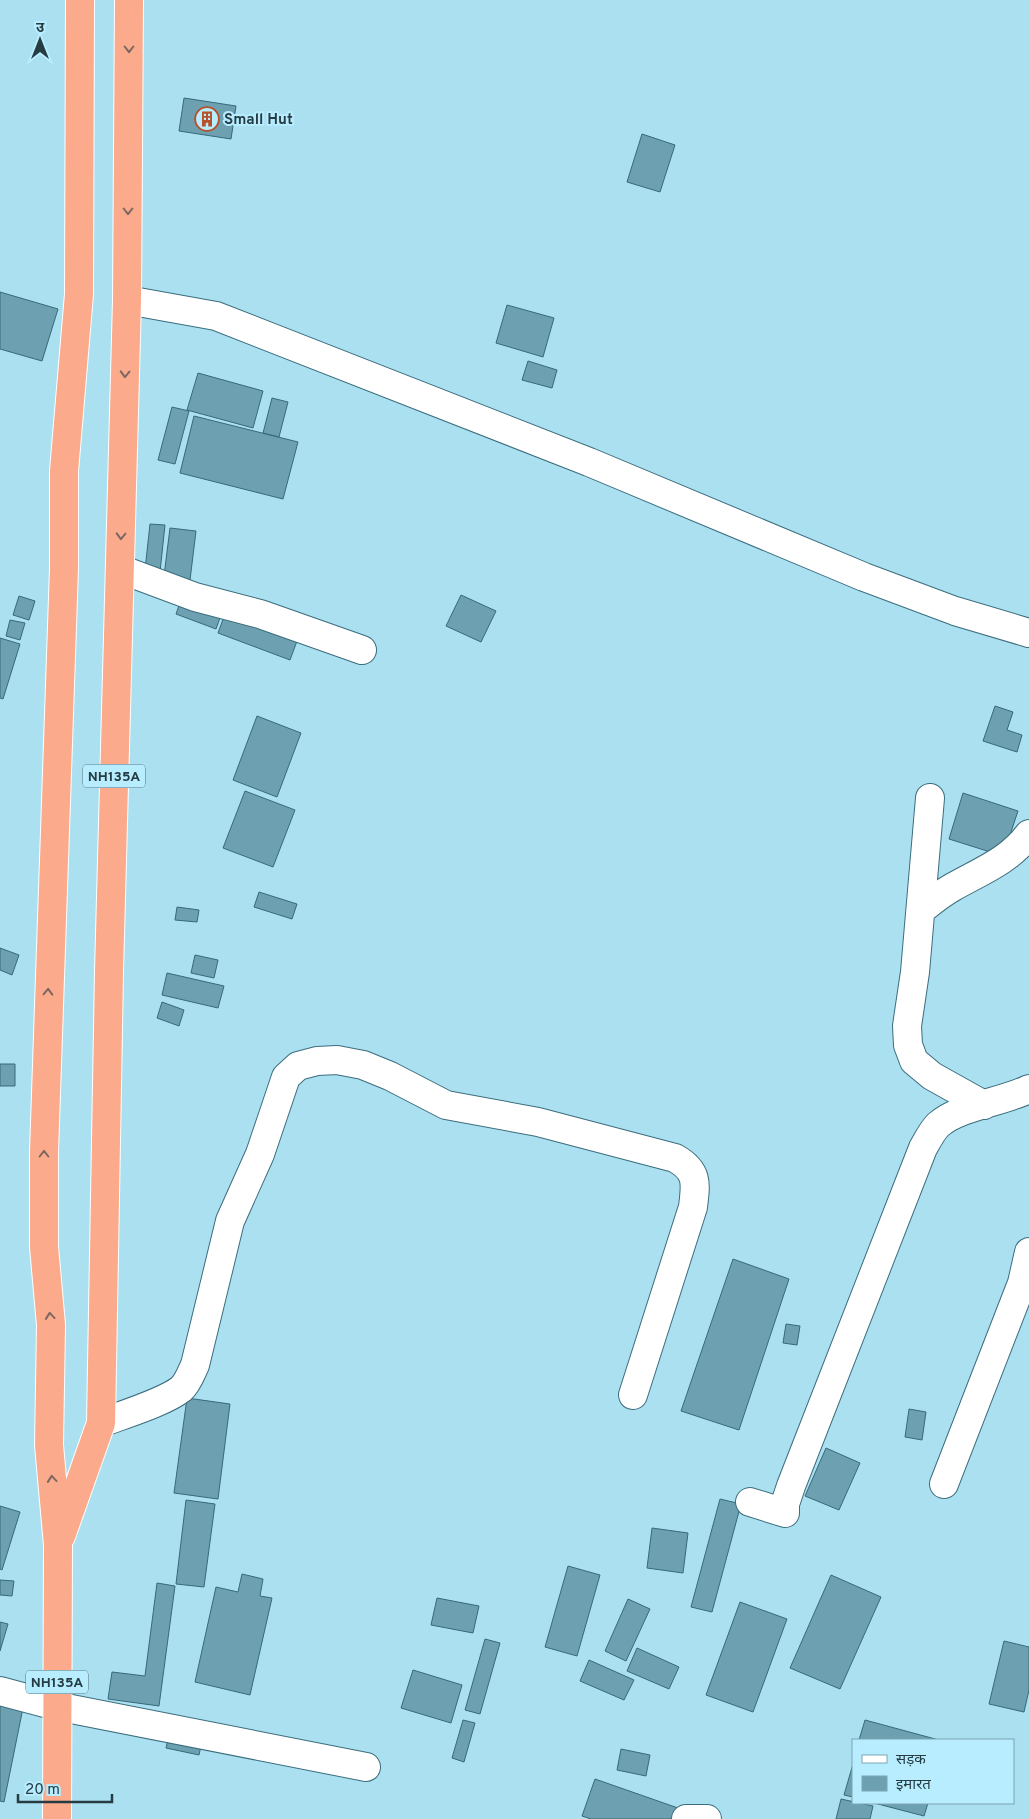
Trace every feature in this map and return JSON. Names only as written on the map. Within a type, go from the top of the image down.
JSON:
[{"type":"highway","name":"NH135A","points":[[57,1819],[58,1545],[49,1445],[51,1325],[44,1248],[44,1152],[64,568],[64,471],[79,294],[80,0]]},
{"type":"highway","name":"NH135A","points":[[58,1545],[101,1423],[109,972],[128,300],[129,0]]},
{"type":"street","points":[[128,300],[216,316],[589,462],[864,577],[955,611],[1029,633]]},
{"type":"street","points":[[120,569],[195,597],[260,614],[362,650]]},
{"type":"street","points":[[930,798],[921,910],[907,1026],[908,1046],[914,1060],[932,1076],[984,1105]]},
{"type":"street","points":[[921,910],[951,888],[994,866],[1018,849],[1029,834]]},
{"type":"street","points":[[101,1423],[167,1397],[181,1389],[189,1380],[195,1365],[230,1221],[260,1154],[286,1077],[298,1066],[318,1060],[337,1060],[363,1065],[390,1076],[446,1105],[538,1122],[675,1158],[685,1164],[693,1173],[695,1189],[693,1207],[634,1395]]},
{"type":"street","points":[[750,1502],[785,1514],[785,1504],[791,1486],[922,1148],[938,1125],[968,1109],[1012,1097],[1029,1089]]},
{"type":"street","points":[[944,1484],[1022,1283],[1029,1252]]},
{"type":"street","points":[[0,1691],[56,1706],[366,1767]]},
{"type":"street","points":[[686,1819],[708,1819]]},
{"type":"building","name":"Small Hut","points":[[184,98],[236,106],[231,139],[179,131]]},
{"type":"building","points":[[642,134],[675,145],[660,192],[627,182]]},
{"type":"building","points":[[0,292],[58,309],[42,361],[0,349]]},
{"type":"building","points":[[507,305],[554,318],[543,357],[496,343]]},
{"type":"building","points":[[528,361],[557,370],[552,388],[522,380]]},
{"type":"building","points":[[198,373],[263,391],[253,428],[187,410]]},
{"type":"building","points":[[272,398],[288,402],[279,437],[263,433]]},
{"type":"building","points":[[172,407],[189,411],[175,464],[158,460]]},
{"type":"building","points":[[194,416],[298,442],[283,499],[180,473]]},
{"type":"building","points":[[150,524],[165,525],[160,572],[145,570]]},
{"type":"building","points":[[170,528],[196,531],[190,580],[164,576]]},
{"type":"building","points":[[461,595],[496,611],[481,642],[446,626]]},
{"type":"building","points":[[19,596],[35,601],[29,620],[13,615]]},
{"type":"building","points":[[181,600],[221,615],[216,629],[176,614]]},
{"type":"building","points":[[225,614],[297,641],[290,660],[218,633]]},
{"type":"building","points":[[10,620],[25,623],[20,640],[6,636]]},
{"type":"building","points":[[0,638],[20,644],[3,699],[0,698]]},
{"type":"building","points":[[995,706],[1013,712],[1007,730],[1022,735],[1017,752],[983,741]]},
{"type":"building","points":[[257,716],[301,733],[277,797],[233,780]]},
{"type":"building","points":[[245,791],[295,810],[273,867],[223,848]]},
{"type":"building","points":[[963,793],[1018,811],[1003,856],[949,839]]},
{"type":"building","points":[[259,892],[297,904],[292,919],[254,907]]},
{"type":"building","points":[[177,907],[199,910],[197,922],[175,920]]},
{"type":"building","points":[[0,948],[19,955],[12,975],[0,970]]},
{"type":"building","points":[[195,955],[218,960],[214,978],[191,973]]},
{"type":"building","points":[[167,973],[224,986],[218,1008],[162,995]]},
{"type":"building","points":[[162,1002],[184,1010],[179,1026],[157,1018]]},
{"type":"building","points":[[0,1064],[15,1064],[15,1086],[0,1086]]},
{"type":"building","points":[[733,1259],[789,1279],[739,1430],[681,1411]]},
{"type":"building","points":[[786,1324],[800,1326],[797,1345],[783,1343]]},
{"type":"building","points":[[187,1398],[230,1404],[218,1499],[174,1493]]},
{"type":"building","points":[[909,1409],[926,1412],[922,1440],[905,1437]]},
{"type":"building","points":[[826,1448],[860,1463],[839,1510],[805,1496]]},
{"type":"building","points":[[720,1499],[741,1504],[712,1612],[691,1607]]},
{"type":"building","points":[[186,1500],[215,1504],[204,1587],[176,1584]]},
{"type":"building","points":[[0,1506],[20,1512],[2,1570],[0,1569]]},
{"type":"building","points":[[652,1528],[688,1533],[683,1573],[647,1568]]},
{"type":"building","points":[[568,1566],[600,1575],[577,1656],[545,1647]]},
{"type":"building","points":[[242,1574],[263,1579],[260,1596],[272,1598],[250,1695],[195,1682],[216,1587],[238,1592]]},
{"type":"building","points":[[831,1575],[881,1597],[840,1689],[790,1668]]},
{"type":"building","points":[[0,1580],[14,1581],[12,1596],[0,1595]]},
{"type":"building","points":[[157,1583],[175,1586],[159,1706],[108,1699],[112,1672],[145,1676]]},
{"type":"building","points":[[437,1598],[479,1606],[473,1633],[431,1625]]},
{"type":"building","points":[[628,1599],[650,1609],[626,1661],[605,1651]]},
{"type":"building","points":[[740,1602],[787,1619],[753,1712],[706,1695]]},
{"type":"building","points":[[0,1622],[8,1624],[0,1651]]},
{"type":"building","points":[[485,1639],[500,1643],[480,1714],[465,1710]]},
{"type":"building","points":[[1004,1641],[1029,1647],[1029,1690],[1024,1712],[989,1704]]},
{"type":"building","points":[[637,1648],[679,1667],[669,1689],[627,1671]]},
{"type":"building","points":[[589,1660],[634,1680],[624,1700],[580,1681]]},
{"type":"building","points":[[413,1670],[462,1685],[451,1723],[401,1708]]},
{"type":"building","points":[[0,1698],[24,1703],[4,1802],[0,1801]]},
{"type":"building","points":[[463,1720],[475,1723],[464,1762],[452,1758]]},
{"type":"building","points":[[865,1720],[935,1739],[859,1739]]},
{"type":"building","points":[[169,1735],[202,1741],[199,1755],[166,1748]]},
{"type":"building","points":[[621,1749],[650,1755],[646,1776],[617,1770]]},
{"type":"building","points":[[852,1767],[852,1797],[844,1795]]},
{"type":"building","points":[[595,1779],[678,1808],[674,1819],[591,1819],[582,1816]]},
{"type":"building","points":[[841,1799],[852,1801],[852,1804],[873,1806],[870,1819],[836,1819]]},
{"type":"building","points":[[878,1804],[928,1804],[924,1816]]},
{"type":"place","name":"Small Hut","points":[[207,119]]}]
